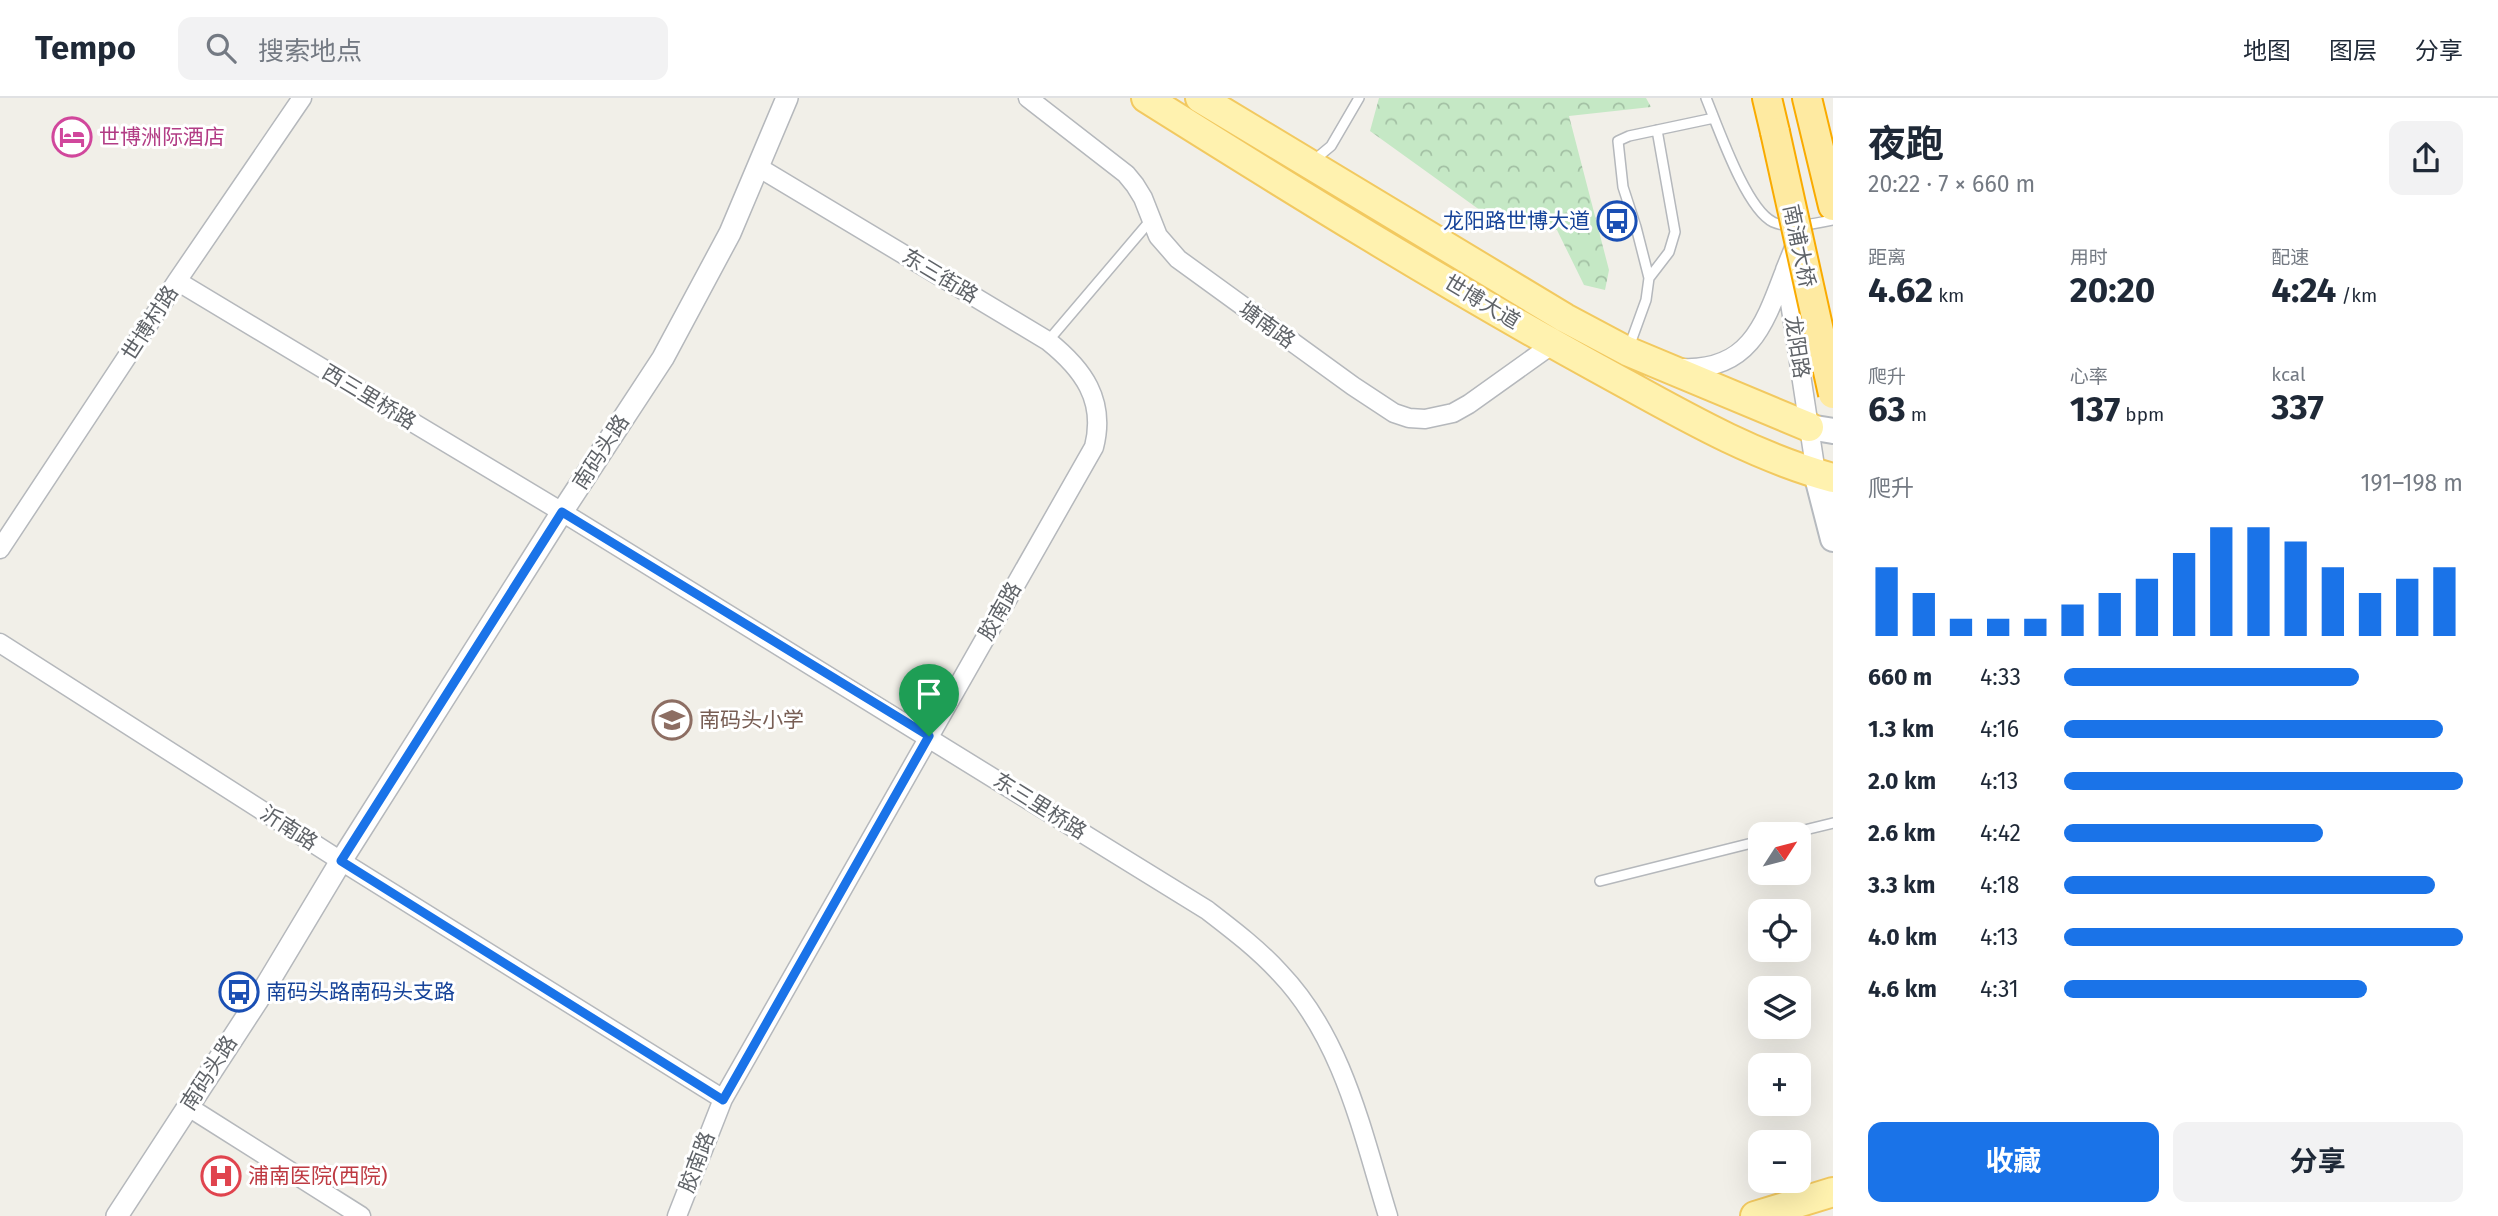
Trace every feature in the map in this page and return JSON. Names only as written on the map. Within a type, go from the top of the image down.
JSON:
[{"type":"highway","name":"南浦大桥","points":[[1767,98],[1833,394]]},
{"type":"highway","name":"南浦大桥","points":[[1807,98],[1833,206]]},
{"type":"main road","name":"世博大道","points":[[1146,98],[1553,344],[1753,449],[1824,475]]},
{"type":"main road","name":"世博大道","points":[[1200,98],[1565,318],[1627,351],[1821,429]]},
{"type":"main road","name":"龙阳路","points":[[1824,475],[1833,539]]},
{"type":"main road","points":[[1755,1216],[1833,1192]]},
{"type":"street","name":"世博村路","points":[[0,549],[302,98]]},
{"type":"street","name":"南码头路","points":[[117,1216],[257,1001],[341,861],[663,358],[730,233],[787,98]]},
{"type":"street","name":"塘南路","points":[[1028,98],[1126,174],[1143,198],[1150,221],[1167,248],[1193,272],[1387,409],[1409,418],[1425,419],[1453,412],[1469,404],[1553,344]]},
{"type":"street","name":"东三街路","points":[[758,167],[1048,341],[1080,372],[1091,391],[1097,410]]},
{"type":"street","points":[[1627,351],[1677,368],[1703,369],[1727,362],[1759,333],[1803,225]]},
{"type":"street","name":"龙阳路","points":[[1803,225],[1833,333]]},
{"type":"street","name":"龙阳路","points":[[1785,270],[1821,429],[1824,475]]},
{"type":"street","name":"西三里桥路","points":[[177,281],[562,512]]},
{"type":"street","name":"胶南路","points":[[677,1216],[723,1100],[1094,447],[1098,429],[1097,410]]},
{"type":"street","name":"东三里桥路","points":[[562,512],[1207,910],[1251,944],[1282,975],[1308,1009],[1336,1059],[1350,1092],[1388,1216]]},
{"type":"street","name":"沂南路","points":[[0,643],[723,1100]]},
{"type":"street","points":[[187,1106],[361,1216]]},
{"type":"lane","points":[[1309,164],[1331,146],[1359,98]]},
{"type":"lane","points":[[1706,98],[1737,173],[1762,213],[1774,222],[1803,225],[1833,220]]},
{"type":"lane","points":[[1778,98],[1803,225]]},
{"type":"lane","points":[[1627,351],[1646,300],[1649,278],[1623,187],[1618,141],[1629,136],[1714,118]]},
{"type":"lane","points":[[1649,278],[1670,252],[1675,232],[1657,130]]},
{"type":"lane","points":[[1048,341],[1150,221]]},
{"type":"lane","points":[[1811,828],[1833,822]]},
{"type":"lane","points":[[1600,881],[1748,844]]},
{"type":"green space","points":[[1379,98],[1646,98],[1651,107],[1569,116],[1609,270],[1605,290],[1584,285],[1557,230],[1509,231],[1370,131]]},
{"type":"place","name":"世博洲际酒店","points":[[72,137]]},
{"type":"place","name":"龙阳路世博大道","points":[[1617,221]]},
{"type":"place","name":"南码头小学","points":[[672,720]]},
{"type":"place","name":"南码头路南码头支路","points":[[239,992]]},
{"type":"place","name":"浦南医院(西院)","points":[[221,1176]]},
{"type":"route","points":[[562,512],[929,736],[723,1100],[341,861],[562,512]]}]
